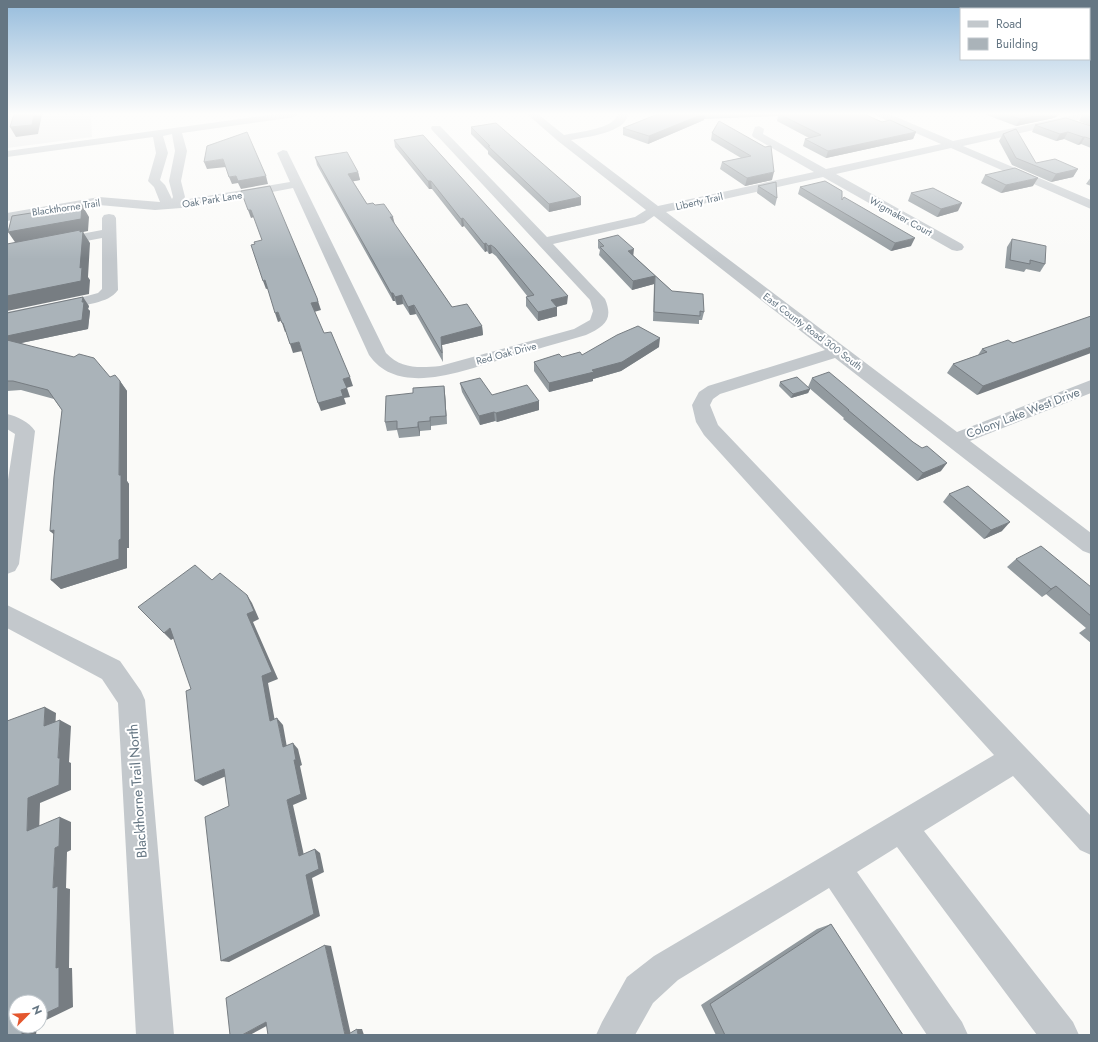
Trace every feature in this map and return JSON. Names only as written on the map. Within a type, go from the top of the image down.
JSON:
[{"type":"street","points":[[145,187],[157,163]]},
{"type":"street","points":[[99,201],[145,187],[159,185],[165,200],[174,205],[179,196],[176,181],[179,163]]},
{"type":"street","name":"Red Oak Drive","points":[[287,163],[378,355],[388,365],[400,370],[422,373],[441,370],[580,332],[594,326],[601,318],[602,309],[598,299],[469,163]]},
{"type":"street","name":"East County Road 300 South","points":[[592,163],[1091,545]]},
{"type":"street","name":"Wigmaker Court","points":[[807,163],[957,247]]},
{"type":"street","name":"Liberty Trail","points":[[540,237],[638,220],[654,211],[867,163]]},
{"type":"street","points":[[994,163],[1091,205]]},
{"type":"street","name":"Oak Park Lane","points":[[174,205],[297,184]]},
{"type":"street","name":"Blackthorne Trail","points":[[7,217],[99,201],[156,206],[174,205]]},
{"type":"street","points":[[7,317],[90,300],[107,294],[111,286],[109,218]]},
{"type":"street","points":[[7,252],[109,233]]},
{"type":"street","points":[[838,351],[714,390],[705,396],[701,405],[706,422],[711,430],[1091,839]]},
{"type":"street","name":"Colony Lake West Drive","points":[[955,440],[1091,386]]},
{"type":"street","points":[[7,420],[25,431],[7,564]]},
{"type":"street","name":"Blackthorne Trail North","points":[[7,616],[110,670],[131,700],[155,1035]]},
{"type":"street","points":[[615,1035],[640,990],[666,968],[1016,758]]},
{"type":"street","points":[[901,827],[1060,1035]]},
{"type":"street","points":[[834,868],[949,1035]]},
{"type":"building","points":[[224,163],[260,163],[266,176],[238,181],[236,176],[229,177]]},
{"type":"building","points":[[318,163],[353,163],[358,172],[348,174],[367,204],[384,204],[393,217],[390,217],[452,307],[467,304],[482,326],[441,337],[442,353],[414,305],[408,307],[402,295],[395,297],[393,293],[391,293]]},
{"type":"building","points":[[413,163],[448,163],[568,296],[551,300],[557,307],[538,312],[526,297],[534,295],[495,248],[491,245],[488,246],[486,243],[484,244],[463,218],[461,219],[431,181],[428,181]]},
{"type":"building","points":[[505,163],[542,163],[581,197],[549,204]]},
{"type":"building","points":[[723,163],[773,163],[774,172],[747,178]]},
{"type":"building","points":[[1028,163],[1063,163],[1078,169],[1056,174]]},
{"type":"building","points":[[1015,168],[1038,178],[1006,185],[985,175]]},
{"type":"building","points":[[825,181],[842,191],[842,200],[844,197],[915,238],[895,243],[800,187]]},
{"type":"building","points":[[776,182],[777,198],[758,186]]},
{"type":"building","points":[[270,186],[317,298],[318,302],[311,303],[324,333],[331,332],[350,377],[343,379],[347,388],[341,390],[343,396],[318,403],[299,342],[290,344],[278,312],[275,313],[265,280],[263,281],[251,245],[255,244],[254,242],[262,240],[251,210],[248,210],[241,191]]},
{"type":"building","points":[[933,188],[962,203],[941,209],[911,193]]},
{"type":"building","points":[[82,205],[81,219],[8,232],[12,216]]},
{"type":"building","points":[[80,230],[80,232],[83,231],[80,268],[82,267],[81,281],[7,296],[7,244]]},
{"type":"building","points":[[618,235],[634,249],[628,251],[672,291],[703,294],[704,312],[700,311],[700,316],[654,312],[655,276],[633,281],[600,247],[604,246],[598,240]]},
{"type":"building","points":[[1012,239],[1046,246],[1045,264],[1030,260],[1030,264],[1010,260]]},
{"type":"building","points":[[83,297],[82,302],[84,302],[82,320],[7,336],[7,313]]},
{"type":"building","points":[[1091,316],[1091,347],[983,386],[953,364],[987,352],[982,349],[1008,340],[1013,343]]},
{"type":"building","points":[[638,326],[660,338],[622,362],[592,370],[594,372],[549,383],[534,362],[559,354],[562,357],[580,352],[582,355],[617,335]]},
{"type":"building","points":[[7,340],[74,357],[79,354],[94,358],[110,377],[115,375],[120,381],[119,475],[121,475],[121,539],[119,540],[119,559],[51,580],[54,530],[50,531],[54,477],[62,410],[48,390],[13,381],[7,381]]},
{"type":"building","points":[[829,372],[913,442],[922,448],[927,446],[947,463],[923,473],[812,378]]},
{"type":"building","points":[[797,377],[810,389],[793,394],[780,382]]},
{"type":"building","points":[[480,378],[492,395],[527,385],[539,401],[496,413],[494,412],[479,416],[460,383]]},
{"type":"building","points":[[444,386],[446,416],[430,417],[430,421],[418,422],[418,427],[397,429],[397,421],[385,422],[386,396],[413,393],[413,388]]},
{"type":"building","points":[[968,486],[1010,522],[991,530],[949,494]]},
{"type":"building","points":[[1041,546],[1091,587],[1091,616],[1056,586],[1051,589],[1016,559]]},
{"type":"building","points":[[195,565],[212,580],[220,573],[247,595],[254,611],[247,614],[272,672],[262,676],[270,721],[277,718],[283,747],[293,743],[296,760],[294,760],[301,794],[287,800],[299,856],[315,849],[319,869],[306,875],[314,914],[221,961],[205,817],[229,806],[224,769],[195,781],[186,691],[191,689],[170,628],[164,633],[138,607]]},
{"type":"building","points":[[45,707],[44,726],[60,720],[58,758],[60,758],[59,785],[28,798],[27,831],[60,817],[59,846],[55,848],[53,888],[58,886],[56,968],[59,967],[59,1007],[48,1012],[48,994],[8,994],[8,1034],[22,1035],[7,1035],[7,721]]},
{"type":"building","points":[[831,924],[903,1035],[725,1035],[710,1004]]},
{"type":"building","points":[[325,945],[345,1035],[268,1035],[266,1022],[242,1035],[230,1035],[226,998]]},
{"type":"building","points":[[357,1029],[358,1035],[347,1035]]}]
